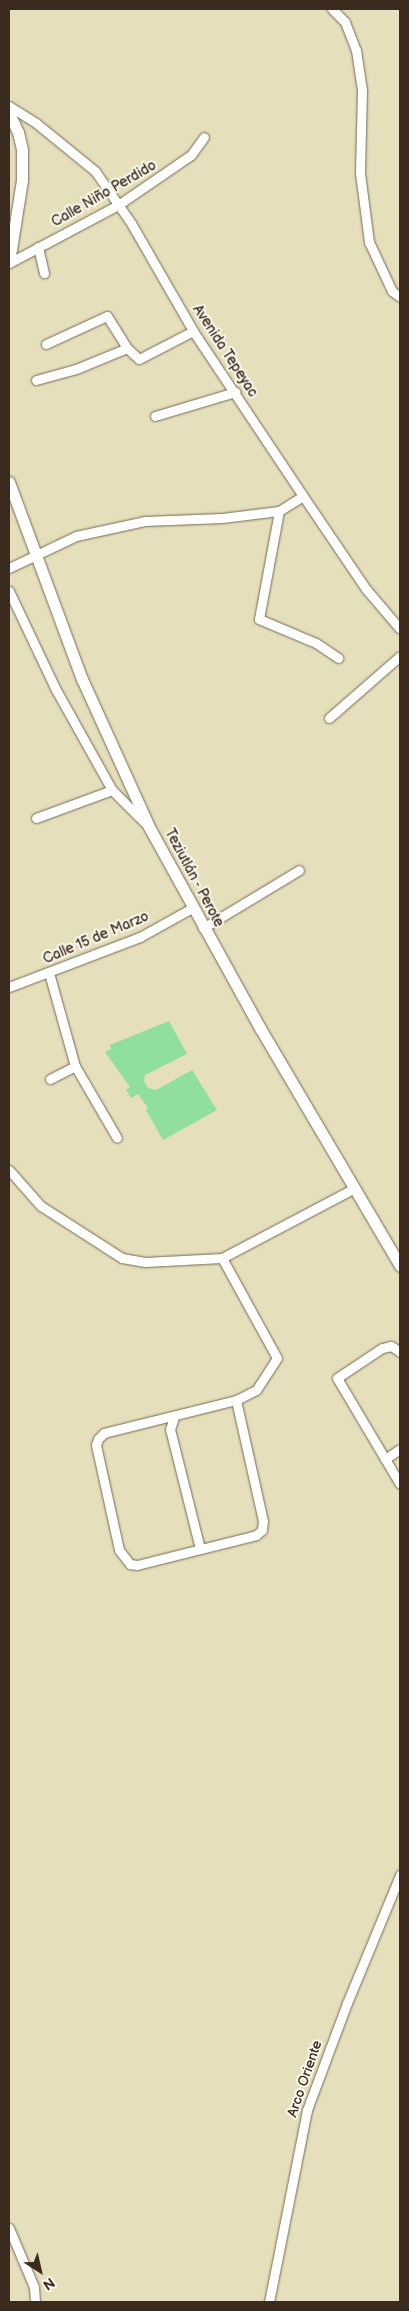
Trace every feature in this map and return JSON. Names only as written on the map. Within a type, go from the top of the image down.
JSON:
[{"type":"main road","points":[[9,113],[18,132],[22,150],[22,180],[9,262]]},
{"type":"main road","name":"Teziutlán - Perote","points":[[9,482],[38,555],[82,679],[149,828],[203,928],[400,1266]]},
{"type":"street","points":[[332,9],[345,22],[356,50],[362,90],[360,173],[368,242],[392,291],[400,297]]},
{"type":"street","name":"Avenida Tepeyac","points":[[9,106],[36,124],[95,171],[118,205],[194,331],[303,496],[366,589],[400,630]]},
{"type":"street","name":"Calle Niño Perdido","points":[[9,262],[118,205],[191,155],[204,137]]},
{"type":"street","points":[[38,247],[44,273]]},
{"type":"street","points":[[46,344],[108,316],[127,348],[139,359],[194,331]]},
{"type":"street","points":[[36,380],[76,369],[127,348]]},
{"type":"street","points":[[155,416],[235,392]]},
{"type":"street","points":[[9,568],[76,536],[145,521],[222,518],[279,511],[303,496]]},
{"type":"street","points":[[279,511],[259,619],[316,643],[338,658]]},
{"type":"street","points":[[9,591],[55,688],[112,790],[149,828]]},
{"type":"street","points":[[329,718],[400,656]]},
{"type":"street","points":[[36,818],[112,790]]},
{"type":"street","points":[[203,928],[299,870]]},
{"type":"street","name":"Calle 15 de Marzo","points":[[9,987],[140,937],[192,908]]},
{"type":"street","points":[[49,973],[75,1066],[117,1138]]},
{"type":"street","points":[[50,1079],[75,1066]]},
{"type":"street","points":[[9,1170],[41,1206],[122,1258],[145,1262],[222,1258],[355,1188]]},
{"type":"street","points":[[222,1258],[277,1358],[256,1390],[236,1400],[104,1433],[96,1445],[119,1550],[130,1564],[137,1566],[200,1548],[256,1535],[262,1530],[263,1521],[236,1400]]},
{"type":"street","points":[[400,1352],[391,1346],[382,1348],[336,1378],[400,1484]]},
{"type":"street","points":[[174,1417],[170,1429],[200,1548]]},
{"type":"street","points":[[385,1459],[400,1449]]},
{"type":"street","name":"Arco Oriente","points":[[268,2302],[307,2110],[346,2003],[400,1875]]},
{"type":"street","points":[[9,2228],[34,2286],[35,2302]]},
{"type":"green space","points":[[169,1021],[187,1054],[145,1075],[144,1081],[148,1088],[156,1090],[192,1070],[217,1110],[163,1140],[146,1110],[148,1108],[138,1094],[131,1098],[126,1090],[130,1087],[105,1052],[111,1049],[110,1045]]}]
